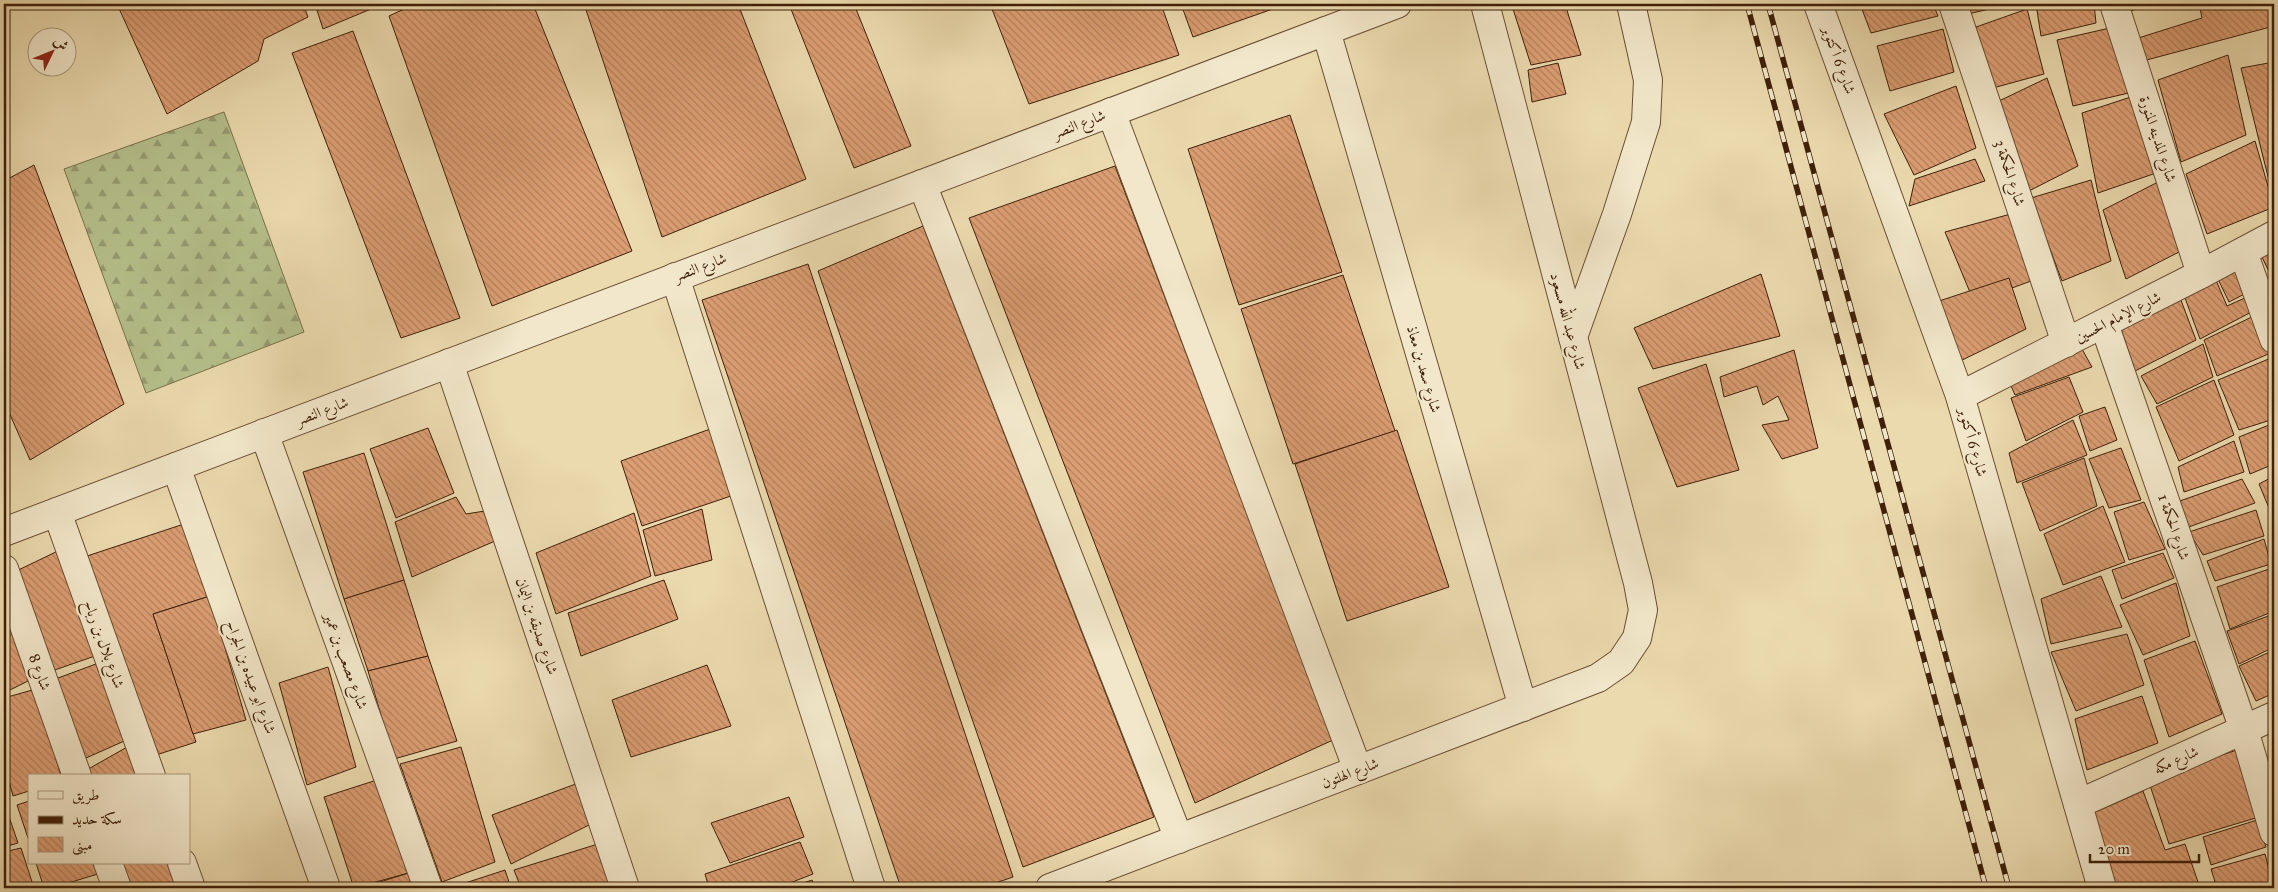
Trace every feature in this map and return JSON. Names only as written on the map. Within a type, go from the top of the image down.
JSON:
[{"type":"street","name":"شارع النصر","points":[[4,532],[1397,4]]},
{"type":"street","name":"شارع عبد الله مسعود","points":[[1485,4],[1638,582],[1643,610],[1637,638]]},
{"type":"street","points":[[1573,337],[1646,122],[1648,80],[1632,4]]},
{"type":"street","name":"شارع 6 أكتوبر","points":[[1818,4],[1960,396],[2102,888]]},
{"type":"street","name":"شارع الحكمة 3","points":[[1953,4],[2066,342]]},
{"type":"street","name":"شارع المدينه المنورة","points":[[2114,4],[2201,274]]},
{"type":"street","name":"شارع سعد بن معاذ","points":[[1326,31],[1523,707]]},
{"type":"street","points":[[1111,112],[1358,770]]},
{"type":"street","points":[[922,184],[1179,839]]},
{"type":"street","name":"شارع الإمام الحسين","points":[[1960,396],[2104,324],[2274,235]]},
{"type":"street","points":[[2243,252],[2274,339]]},
{"type":"street","points":[[675,277],[871,888]]},
{"type":"street","name":"شارع الحكمة 1","points":[[2104,324],[2244,730],[2274,832]]},
{"type":"street","name":"شارع صديقه بن اليمان","points":[[449,363],[624,888]]},
{"type":"street","name":"شارع مصعب بن عمير","points":[[264,433],[428,888]]},
{"type":"street","name":"شارع ابو عبيده بن الجراح","points":[[176,467],[326,888]]},
{"type":"street","name":"شارع بلال بن رباح","points":[[57,512],[150,774]]},
{"type":"street","name":"شارع 8","points":[[4,569],[76,774]]},
{"type":"street","name":"شارع الهلتون","points":[[1050,888],[1598,678],[1621,662],[1637,638]]},
{"type":"street","name":"شارع مكه","points":[[2078,804],[2274,716]]},
{"type":"street","points":[[108,864],[117,888]]},
{"type":"street","points":[[182,864],[191,888]]},
{"type":"green space","points":[[224,112],[304,332],[146,393],[64,169]]},
{"type":"building","points":[[117,4],[303,4],[308,17],[264,39],[258,61],[167,114]]},
{"type":"building","points":[[315,4],[383,4],[323,29]]},
{"type":"building","points":[[415,4],[533,4],[632,251],[492,306],[389,16]]},
{"type":"building","points":[[584,4],[738,4],[806,179],[662,237]]},
{"type":"building","points":[[789,4],[854,4],[911,146],[854,168]]},
{"type":"building","points":[[990,4],[1161,4],[1179,55],[1029,104]]},
{"type":"building","points":[[1181,4],[1287,4],[1193,37]]},
{"type":"building","points":[[1531,4],[1565,4],[1581,55],[1531,65],[1513,9]]},
{"type":"building","points":[[1860,4],[1933,4],[1938,16],[1871,33]]},
{"type":"building","points":[[1966,4],[2011,4],[1968,14]]},
{"type":"building","points":[[2036,4],[2094,4],[2096,23],[2041,36]]},
{"type":"building","points":[[2127,4],[2152,4],[2127,12]]},
{"type":"building","points":[[2199,4],[2271,4],[2274,14],[2274,26],[2139,62],[2135,39],[2202,18]]},
{"type":"building","points":[[2027,9],[2044,74],[1982,91],[1976,27]]},
{"type":"building","points":[[2110,28],[2133,92],[2073,106],[2057,40]]},
{"type":"building","points":[[1943,29],[1954,72],[1890,91],[1877,46]]},
{"type":"building","points":[[353,31],[460,318],[401,338],[292,53]]},
{"type":"building","points":[[2228,55],[2246,135],[2181,162],[2158,80]]},
{"type":"building","points":[[2274,62],[2274,201],[2241,68]]},
{"type":"building","points":[[1558,63],[1566,94],[1532,102],[1528,70]]},
{"type":"building","points":[[2047,78],[2078,166],[2027,192],[1999,101]]},
{"type":"building","points":[[1956,86],[1976,148],[1914,175],[1884,114]]},
{"type":"building","points":[[2134,96],[2159,172],[2098,193],[2082,113]]},
{"type":"building","points":[[1290,115],[1342,272],[1239,305],[1188,149]]},
{"type":"building","points":[[2255,141],[2274,207],[2207,234],[2186,174]]},
{"type":"building","points":[[1975,159],[1985,181],[1909,206],[1915,179]]},
{"type":"building","points":[[34,165],[124,404],[30,460],[4,401],[4,181]]},
{"type":"building","points":[[1115,166],[1333,740],[1195,803],[969,218]]},
{"type":"building","points":[[2091,180],[2111,261],[2062,281],[2031,198]]},
{"type":"building","points":[[2160,181],[2179,252],[2126,279],[2103,210]]},
{"type":"building","points":[[2018,212],[2042,277],[1974,302],[1945,232]]},
{"type":"building","points":[[923,226],[1154,817],[1023,867],[818,271]]},
{"type":"building","points":[[2274,246],[2274,282],[2260,253]]},
{"type":"building","points":[[2240,263],[2254,289],[2229,302],[2216,275]]},
{"type":"building","points":[[808,264],[1013,877],[981,888],[901,888],[702,300]]},
{"type":"building","points":[[1761,274],[1780,336],[1653,369],[1634,328]]},
{"type":"building","points":[[1343,275],[1395,431],[1293,464],[1241,309]]},
{"type":"building","points":[[2009,278],[2026,329],[1954,364],[1936,302]]},
{"type":"building","points":[[2215,278],[2227,306],[2256,293],[2259,308],[2200,339],[2184,295]]},
{"type":"building","points":[[2179,295],[2196,340],[2135,371],[2119,323]]},
{"type":"building","points":[[2258,314],[2273,352],[2217,376],[2204,340]]},
{"type":"building","points":[[2078,342],[2092,367],[2015,395],[2006,374]]},
{"type":"building","points":[[2203,344],[2213,377],[2157,404],[2141,376]]},
{"type":"building","points":[[1794,350],[1818,448],[1782,459],[1762,425],[1789,420],[1778,396],[1763,405],[1757,386],[1724,397],[1720,377]]},
{"type":"building","points":[[2271,358],[2274,368],[2274,419],[2239,430],[2218,380]]},
{"type":"building","points":[[1706,364],[1739,470],[1677,487],[1638,388]]},
{"type":"building","points":[[2069,377],[2083,412],[2026,441],[2011,398]]},
{"type":"building","points":[[2214,380],[2234,435],[2179,461],[2156,407]]},
{"type":"building","points":[[2105,407],[2117,440],[2090,451],[2079,416]]},
{"type":"building","points":[[2073,420],[2087,455],[2017,483],[2009,453]]},
{"type":"building","points":[[2274,423],[2274,464],[2250,474],[2239,437]]},
{"type":"building","points":[[428,428],[454,493],[396,518],[370,449]]},
{"type":"building","points":[[713,428],[734,495],[642,526],[621,461]]},
{"type":"building","points":[[1397,430],[1449,587],[1347,621],[1295,464]]},
{"type":"building","points":[[2234,441],[2244,472],[2184,492],[2178,467]]},
{"type":"building","points":[[2121,448],[2141,500],[2109,508],[2089,459]]},
{"type":"building","points":[[364,453],[404,580],[344,599],[303,472]]},
{"type":"building","points":[[2084,458],[2097,506],[2040,531],[2022,483]]},
{"type":"building","points":[[2274,476],[2274,520],[2259,484]]},
{"type":"building","points":[[2242,479],[2255,503],[2186,528],[2177,502]]},
{"type":"building","points":[[456,497],[466,514],[491,510],[502,538],[412,577],[395,522]]},
{"type":"building","points":[[2144,502],[2165,549],[2129,560],[2114,512]]},
{"type":"building","points":[[2103,506],[2125,562],[2063,585],[2044,534]]},
{"type":"building","points":[[702,509],[712,560],[655,576],[643,530]]},
{"type":"building","points":[[2256,510],[2264,536],[2203,555],[2189,532]]},
{"type":"building","points":[[634,513],[651,576],[556,614],[536,553]]},
{"type":"building","points":[[190,522],[210,596],[153,614],[196,742],[150,757],[84,557]]},
{"type":"building","points":[[2264,539],[2271,564],[2215,581],[2207,561]]},
{"type":"building","points":[[62,549],[95,656],[46,673],[8,575]]},
{"type":"building","points":[[2163,553],[2174,578],[2122,599],[2112,570]]},
{"type":"building","points":[[2269,569],[2274,585],[2274,611],[2230,629],[2217,587]]},
{"type":"building","points":[[2101,576],[2122,627],[2051,644],[2041,599]]},
{"type":"building","points":[[404,580],[428,656],[368,671],[344,599]]},
{"type":"building","points":[[664,580],[678,619],[581,656],[568,613]]},
{"type":"building","points":[[2176,583],[2190,636],[2143,655],[2120,605]]},
{"type":"building","points":[[210,596],[246,720],[193,734],[153,614]]},
{"type":"building","points":[[4,606],[32,679],[4,693]]},
{"type":"building","points":[[2274,614],[2274,647],[2239,664],[2227,631]]},
{"type":"building","points":[[2127,634],[2144,685],[2076,711],[2051,652]]},
{"type":"building","points":[[2195,641],[2222,714],[2169,737],[2144,660]]},
{"type":"building","points":[[2274,650],[2274,693],[2256,701],[2239,666]]},
{"type":"building","points":[[428,656],[457,741],[394,759],[368,671]]},
{"type":"building","points":[[104,661],[131,738],[77,762],[50,681]]},
{"type":"building","points":[[707,665],[731,726],[631,757],[612,700]]},
{"type":"building","points":[[328,667],[356,767],[307,785],[279,683]]},
{"type":"building","points":[[36,689],[60,774],[28,774],[28,791],[13,796],[4,762],[4,698]]},
{"type":"building","points":[[2142,696],[2158,743],[2087,770],[2075,719]]},
{"type":"building","points":[[2274,730],[2274,750],[2268,732]]},
{"type":"building","points":[[136,742],[147,774],[84,774],[83,772]]},
{"type":"building","points":[[461,747],[495,862],[442,882],[400,764]]},
{"type":"building","points":[[2237,750],[2259,817],[2169,844],[2148,779]]},
{"type":"building","points":[[383,778],[412,872],[354,888],[324,797]]},
{"type":"building","points":[[581,782],[595,822],[511,864],[492,815]]},
{"type":"building","points":[[2143,791],[2165,850],[2185,844],[2198,882],[2180,888],[2114,888],[2093,813]]},
{"type":"building","points":[[789,797],[804,837],[730,863],[711,823]]},
{"type":"building","points":[[28,801],[28,838],[17,805]]},
{"type":"building","points":[[4,802],[18,843],[4,847]]},
{"type":"building","points":[[2257,820],[2266,847],[2211,865],[2203,837]]},
{"type":"building","points":[[800,842],[813,874],[777,888],[709,888],[705,874]]},
{"type":"building","points":[[598,844],[612,888],[521,888],[514,870]]},
{"type":"building","points":[[21,848],[34,888],[4,888],[4,852]]},
{"type":"building","points":[[2265,854],[2274,888],[2217,888],[2211,869]]},
{"type":"building","points":[[36,864],[98,864],[101,873],[52,888],[44,888]]},
{"type":"building","points":[[117,864],[178,864],[187,888],[124,888]]},
{"type":"building","points":[[505,870],[511,888],[450,888]]},
{"type":"building","points":[[412,872],[421,888],[360,888]]},
{"type":"building","points":[[812,880],[815,888],[789,888]]},
{"type":"railway","points":[[1747,4],[1986,888]]},
{"type":"railway","points":[[1768,4],[2009,888]]}]
